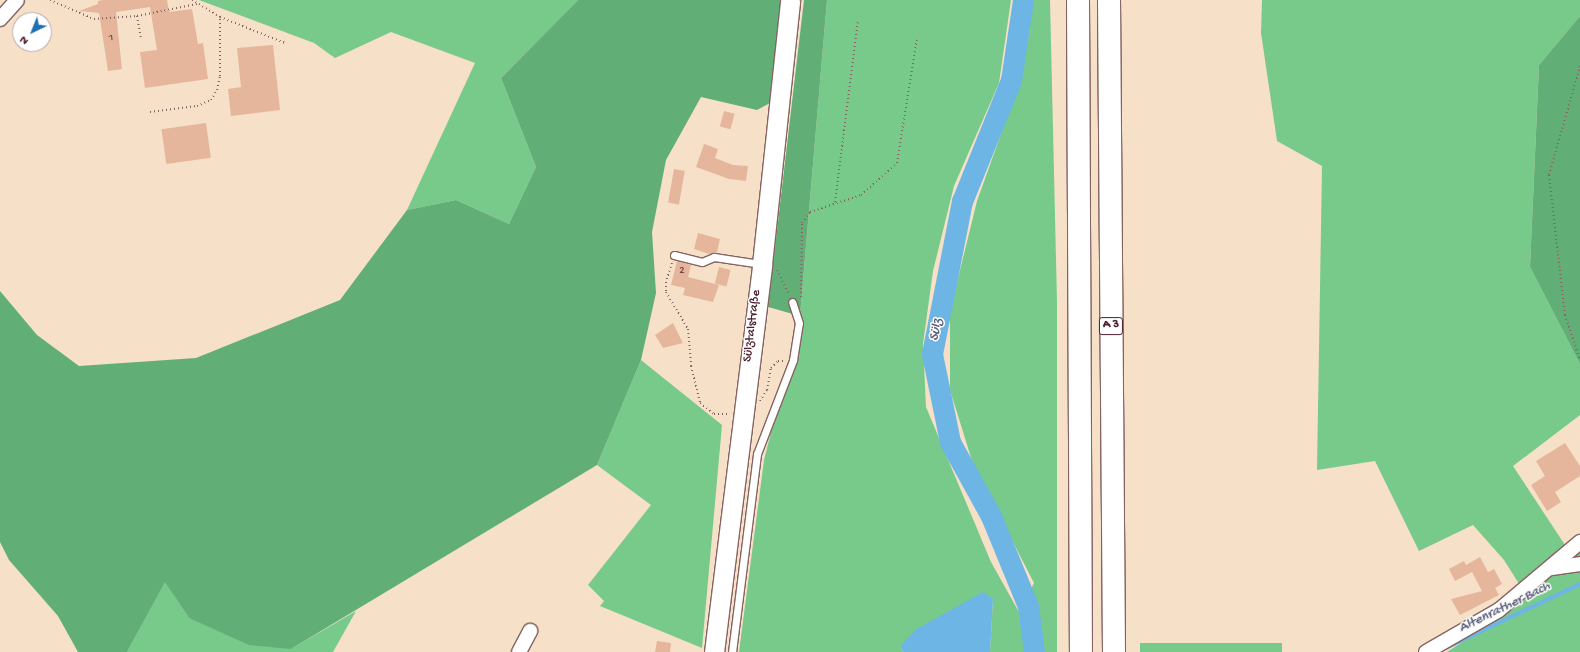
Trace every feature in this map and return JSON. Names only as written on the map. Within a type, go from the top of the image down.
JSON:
[{"type":"highway","name":"A 3","points":[[1078,0],[1081,652]]},
{"type":"highway","name":"A 3","points":[[1109,0],[1114,652]]},
{"type":"main road","name":"Sülztalstraße","points":[[714,652],[762,264],[790,0]]},
{"type":"street","points":[[0,19],[17,0]]},
{"type":"street","points":[[1426,652],[1499,610],[1552,568],[1580,542]]},
{"type":"street","points":[[1552,568],[1580,564]]},
{"type":"street","points":[[519,652],[530,631]]},
{"type":"lane","points":[[674,255],[702,262],[714,256],[762,264]]},
{"type":"lane","points":[[732,652],[757,454],[793,360],[799,323],[792,302]]},
{"type":"path","points":[[50,0],[94,20],[137,16],[198,4]]},
{"type":"path","points":[[192,0],[220,17],[285,43]]},
{"type":"path","points":[[137,16],[141,39]]},
{"type":"path","points":[[150,112],[197,106],[210,100],[217,90],[220,76],[220,17]]},
{"type":"path","points":[[835,202],[858,21]]},
{"type":"path","points":[[799,323],[802,223],[810,212],[835,202],[861,195],[897,164],[917,38]]},
{"type":"path","points":[[1580,66],[1549,175],[1565,315],[1580,360]]},
{"type":"path","points":[[674,255],[666,282],[666,292],[688,329],[691,366],[700,403],[714,414],[730,414]]},
{"type":"path","points":[[758,403],[767,390],[771,368],[778,361],[793,360]]},
{"type":"green space","points":[[199,0],[578,0],[501,78],[536,167],[509,224],[456,200],[407,210],[475,63],[391,32],[335,58],[314,43]]},
{"type":"green space","points":[[578,0],[783,0],[772,102],[757,110],[701,97],[666,160],[652,232],[656,293],[641,360],[597,465],[291,649],[249,645],[189,618],[165,582],[127,652],[78,652],[58,616],[9,560],[0,542],[0,291],[37,335],[79,366],[196,358],[340,300],[407,210],[456,200],[509,224],[536,167],[501,78]]},
{"type":"green space","points":[[804,0],[827,0],[800,316],[768,307]]},
{"type":"green space","points":[[827,0],[1011,0],[999,83],[954,186],[933,271],[923,344],[926,407],[991,562],[1019,612],[1034,583],[973,464],[950,390],[950,311],[977,201],[1015,95],[1029,35],[1031,0],[1050,0],[1057,302],[1057,652],[990,652],[993,599],[900,647],[904,652],[739,652],[764,460],[800,316]]},
{"type":"green space","points":[[1262,0],[1580,0],[1580,16],[1539,65],[1530,267],[1580,364],[1580,415],[1513,466],[1565,545],[1521,587],[1504,560],[1473,525],[1419,551],[1375,461],[1317,470],[1322,166],[1277,141],[1261,33]]},
{"type":"green space","points":[[1580,16],[1580,364],[1530,267],[1539,65]]},
{"type":"green space","points":[[641,360],[722,425],[702,648],[600,606],[604,601],[588,585],[651,505],[597,465]]},
{"type":"green space","points":[[1580,551],[1580,652],[1447,652],[1515,608]]},
{"type":"green space","points":[[165,581],[189,618],[291,649],[356,611],[333,652],[127,652]]},
{"type":"green space","points":[[1140,643],[1282,643],[1282,652],[1140,652]]},
{"type":"water","points":[[983,592],[993,599],[990,652],[904,652],[900,647],[915,630]]},
{"type":"building","points":[[167,0],[169,12],[192,9],[198,44],[203,43],[208,79],[145,88],[140,52],[157,50],[150,7],[116,12],[122,69],[108,71],[99,13],[79,11],[98,4],[98,1]]},
{"type":"building","points":[[273,45],[280,110],[231,116],[228,89],[241,87],[237,48]]},
{"type":"building","points":[[724,111],[735,114],[730,129],[720,126]]},
{"type":"building","points":[[206,123],[211,158],[166,164],[161,129]]},
{"type":"building","points":[[704,144],[718,149],[715,158],[733,165],[748,166],[746,181],[729,179],[696,167]]},
{"type":"building","points":[[674,169],[685,171],[679,204],[668,202]]},
{"type":"building","points":[[698,233],[720,239],[717,252],[709,254],[694,249]]},
{"type":"building","points":[[677,261],[691,265],[688,277],[719,285],[713,302],[683,295],[685,288],[671,285]]},
{"type":"building","points":[[719,267],[731,270],[727,286],[715,283]]},
{"type":"building","points":[[673,323],[683,343],[663,348],[655,335]]},
{"type":"building","points":[[1565,443],[1580,466],[1580,476],[1555,492],[1561,502],[1547,511],[1531,485],[1545,476],[1536,461]]},
{"type":"building","points":[[1480,557],[1488,572],[1494,569],[1502,584],[1495,588],[1499,595],[1460,615],[1451,599],[1482,591],[1472,572],[1455,581],[1449,569],[1464,561],[1466,565]]},
{"type":"building","points":[[657,641],[671,643],[670,652],[655,652]]},
{"type":"waterway","name":"Sülz","points":[[1023,0],[1011,80],[962,201],[932,354],[950,442],[991,516],[1028,606],[1034,652]]},
{"type":"waterway","name":"Altenrather Bach","points":[[1446,648],[1580,584]]}]
